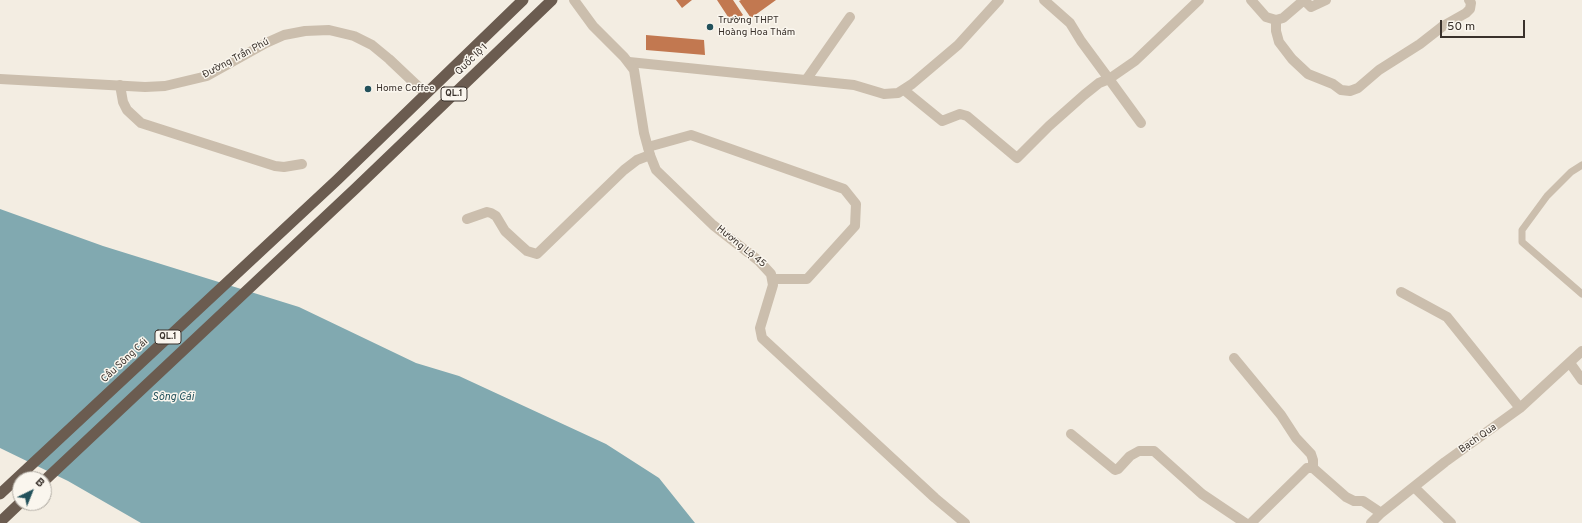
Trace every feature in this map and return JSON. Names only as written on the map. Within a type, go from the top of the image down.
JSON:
[{"type":"highway","name":"Quốc lộ 1","points":[[337,180],[523,0]]},
{"type":"highway","name":"Quốc lộ 1","points":[[52,473],[356,188],[552,0]]},
{"type":"highway","name":"Cầu Sông Cái","points":[[0,494],[337,180]]},
{"type":"highway","points":[[0,522],[12,511]]},
{"type":"street","name":"Hương Lộ 45","points":[[574,0],[593,26],[629,62],[636,78],[642,123],[649,151],[656,170],[713,225],[768,270],[773,279]]},
{"type":"street","points":[[629,62],[854,85],[884,94],[898,93],[904,90],[958,45],[999,0]]},
{"type":"street","points":[[1044,0],[1070,23],[1080,41],[1141,123]]},
{"type":"street","points":[[904,90],[942,121],[960,114],[967,116],[1017,158],[1049,126],[1084,95],[1135,61],[1198,0]]},
{"type":"street","points":[[1251,0],[1266,17],[1276,20],[1283,18],[1304,0],[1311,7],[1326,0]]},
{"type":"street","points":[[1276,20],[1276,31],[1279,42],[1308,74],[1333,84],[1342,90],[1350,91],[1358,88],[1379,70],[1420,44],[1443,26],[1466,13],[1470,9],[1471,3],[1469,0]]},
{"type":"street","points":[[806,80],[850,17]]},
{"type":"street","name":"Đường Trần Phú","points":[[0,79],[156,86],[193,80],[213,73],[275,39],[299,32],[329,30],[354,36],[372,45],[426,94]]},
{"type":"street","points":[[120,85],[122,102],[127,110],[141,123],[275,166],[294,166],[302,164]]},
{"type":"street","points":[[467,219],[486,212],[491,213],[496,216],[505,231],[518,243],[527,250],[537,254],[624,170],[649,151],[691,135],[844,189],[856,204],[855,226],[807,279],[773,279],[761,322],[760,332],[762,338],[935,498],[965,523]]},
{"type":"street","points":[[1401,292],[1447,317],[1520,408]]},
{"type":"street","name":"Bạch Qua","points":[[1372,523],[1381,513],[1445,462],[1520,408],[1582,351]]},
{"type":"street","points":[[1234,358],[1281,415],[1296,438],[1311,454],[1313,468]]},
{"type":"street","points":[[1570,363],[1582,380]]},
{"type":"street","points":[[1071,434],[1115,470],[1118,469],[1130,456],[1138,451],[1154,451],[1202,494],[1245,523]]},
{"type":"street","points":[[1251,523],[1307,468],[1313,468],[1346,497],[1363,501],[1381,513]]},
{"type":"street","points":[[1414,487],[1451,523]]},
{"type":"lane","points":[[1582,165],[1571,172],[1547,196],[1522,230],[1522,242],[1582,294]]},
{"type":"water","name":"Sông Cái","points":[[0,209],[103,246],[299,307],[416,363],[459,376],[606,444],[659,478],[695,523],[141,523],[52,473],[52,471],[47,471],[0,448]]},
{"type":"building","points":[[676,0],[692,0],[682,8]]},
{"type":"building","points":[[717,0],[733,0],[743,15],[732,23]]},
{"type":"building","points":[[776,0],[751,18],[739,1]]},
{"type":"building","points":[[646,35],[704,40],[705,55],[646,50]]},
{"type":"place","name":"Trường THPT Hoàng Hoa Thám","points":[[710,27]]},
{"type":"place","name":"Home Coffee","points":[[368,89]]}]
